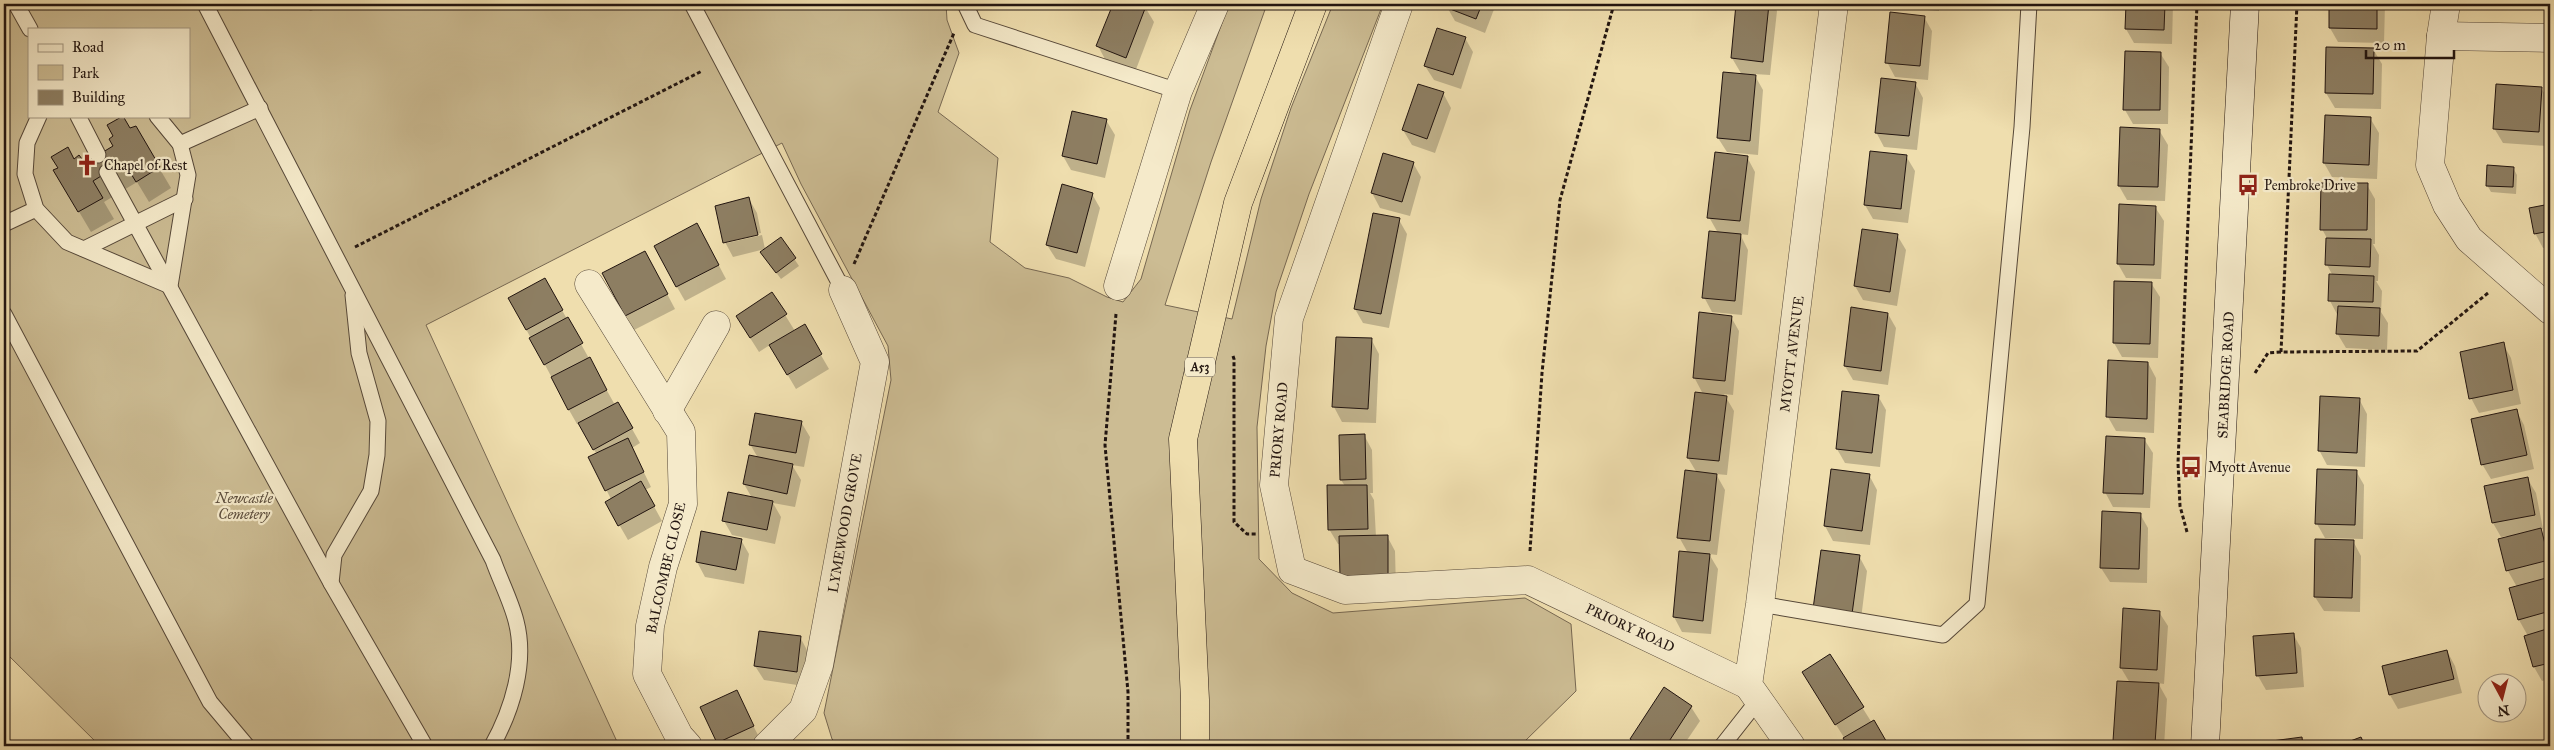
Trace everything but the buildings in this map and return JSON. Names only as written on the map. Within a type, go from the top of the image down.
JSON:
[{"type":"highway","name":"A53","points":[[1194,746],[1183,439],[1238,203],[1313,4]]},
{"type":"street","points":[[1118,286],[1178,91],[1214,4]]},
{"type":"street","name":"PRIORY ROAD","points":[[1399,4],[1290,318],[1274,485],[1292,570],[1345,590],[1528,580],[1753,692]]},
{"type":"street","name":"MYOTT AVENUE","points":[[1753,692],[1760,604],[1834,4]]},
{"type":"street","name":"SEABRIDGE ROAD","points":[[2206,746],[2245,4]]},
{"type":"street","points":[[2446,4],[2441,36],[2430,165],[2446,205],[2469,239],[2550,310]]},
{"type":"street","points":[[2441,36],[2550,38]]},
{"type":"street","name":"BALCOMBE CLOSE","points":[[589,284],[666,411],[681,432],[683,504],[663,567],[652,617],[646,674],[679,736],[688,746]]},
{"type":"street","name":"LYMEWOOD GROVE","points":[[767,746],[803,710],[820,665],[875,362],[843,290]]},
{"type":"street","points":[[666,411],[716,325]]},
{"type":"street","points":[[1753,692],[1791,746]]},
{"type":"lane","points":[[16,4],[29,28]]},
{"type":"lane","points":[[205,4],[492,560],[516,622],[520,660],[516,685],[502,728],[492,746]]},
{"type":"lane","points":[[692,4],[843,290]]},
{"type":"lane","points":[[1760,604],[1943,635],[1977,604],[2022,127],[2029,4]]},
{"type":"lane","points":[[965,6],[975,25],[1178,91]]},
{"type":"lane","points":[[180,144],[260,108]]},
{"type":"lane","points":[[38,118],[27,143],[25,174],[36,208],[67,242],[170,286]]},
{"type":"lane","points":[[79,118],[98,155]]},
{"type":"lane","points":[[158,118],[180,144],[188,175],[170,286]]},
{"type":"lane","points":[[107,172],[331,583],[425,746]]},
{"type":"lane","points":[[84,250],[185,199]]},
{"type":"lane","points":[[4,224],[36,208]]},
{"type":"lane","points":[[331,583],[334,555],[371,491],[376,455],[378,421],[359,353],[352,286]]},
{"type":"lane","points":[[4,314],[210,702],[247,746]]},
{"type":"lane","points":[[1722,746],[1753,692]]},
{"type":"path","points":[[1528,580],[1542,373],[1560,200],[1614,4]]},
{"type":"path","points":[[2190,539],[2180,506],[2178,463],[2197,4]]},
{"type":"path","points":[[2297,4],[2281,352],[2417,351],[2510,275]]},
{"type":"path","points":[[843,290],[965,6]]},
{"type":"path","points":[[336,256],[722,61]]},
{"type":"path","points":[[1118,286],[1105,445],[1128,692],[1128,746]]},
{"type":"path","points":[[1205,342],[1226,345],[1234,359],[1234,522],[1247,534],[1285,534]]},
{"type":"green space","name":"Newcastle Cemetery","points":[[4,4],[946,4],[947,20],[959,53],[938,112],[998,158],[990,242],[1025,268],[1069,278],[1107,297],[1123,302],[1141,279],[1190,110],[1229,4],[1267,4],[1211,162],[1165,305],[1232,319],[1261,199],[1291,108],[1333,4],[1383,4],[1309,194],[1276,292],[1266,346],[1257,427],[1259,559],[1292,593],[1333,613],[1525,598],[1571,624],[1576,691],[1524,742],[1524,746],[839,746],[832,739],[824,713],[891,380],[888,346],[801,184],[782,143],[426,325],[619,746],[100,746],[4,651]]},
{"type":"place","name":"Chapel of Rest","points":[[87,165]]},
{"type":"place","name":"Pembroke Drive","points":[[2248,185]]},
{"type":"place","name":"Myott Avenue","points":[[2191,467]]}]
